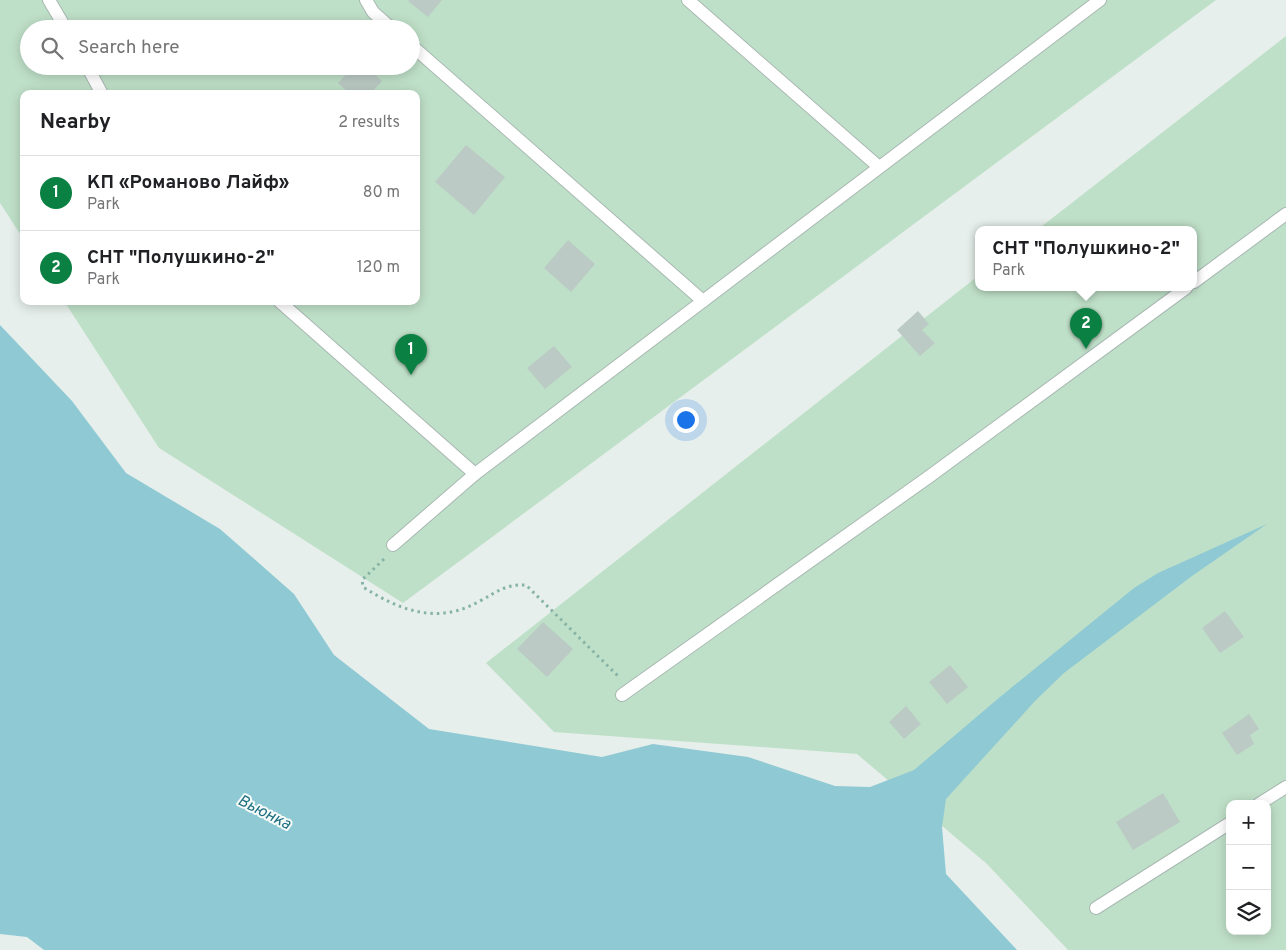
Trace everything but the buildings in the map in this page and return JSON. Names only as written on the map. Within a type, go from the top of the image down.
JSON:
[{"type":"lane","points":[[49,0],[61,20]]},
{"type":"lane","points":[[366,0],[373,12],[382,20]]},
{"type":"lane","points":[[688,0],[879,167]]},
{"type":"lane","points":[[393,545],[475,474],[1100,0]]},
{"type":"lane","points":[[420,54],[703,301]]},
{"type":"lane","points":[[92,75],[100,90]]},
{"type":"lane","points":[[1197,280],[1286,214]]},
{"type":"lane","points":[[622,695],[930,476],[1182,291]]},
{"type":"lane","points":[[284,305],[475,474]]},
{"type":"lane","points":[[1265,800],[1286,787]]},
{"type":"lane","points":[[1096,908],[1226,825]]},
{"type":"path","points":[[393,545],[378,566],[362,580],[364,587],[371,592],[410,611],[434,615],[460,610],[478,603],[502,587],[516,584],[526,585],[621,680],[635,686]]},
{"type":"green space","points":[[0,0],[1216,0],[403,603],[159,448],[67,305],[420,305],[420,90],[20,90],[20,234],[0,203]]},
{"type":"green space","points":[[1286,36],[1286,950],[1068,950],[987,864],[857,754],[554,732],[486,663],[975,278],[975,291],[1197,291],[1197,226],[1042,226]]},
{"type":"water","name":"Вьюнка","points":[[0,325],[72,401],[126,473],[220,529],[294,594],[334,655],[429,729],[602,757],[653,744],[748,757],[835,786],[870,787],[914,770],[1134,588],[1158,573],[1267,524],[1192,576],[1064,673],[1035,701],[946,799],[942,827],[946,874],[1017,950],[44,950],[27,937],[0,934]]},
{"type":"place","name":"СНТ \"Полушкино-2\"","points":[[1086,349]]},
{"type":"place","name":"КП «Романово Лайф»","points":[[411,375]]}]
